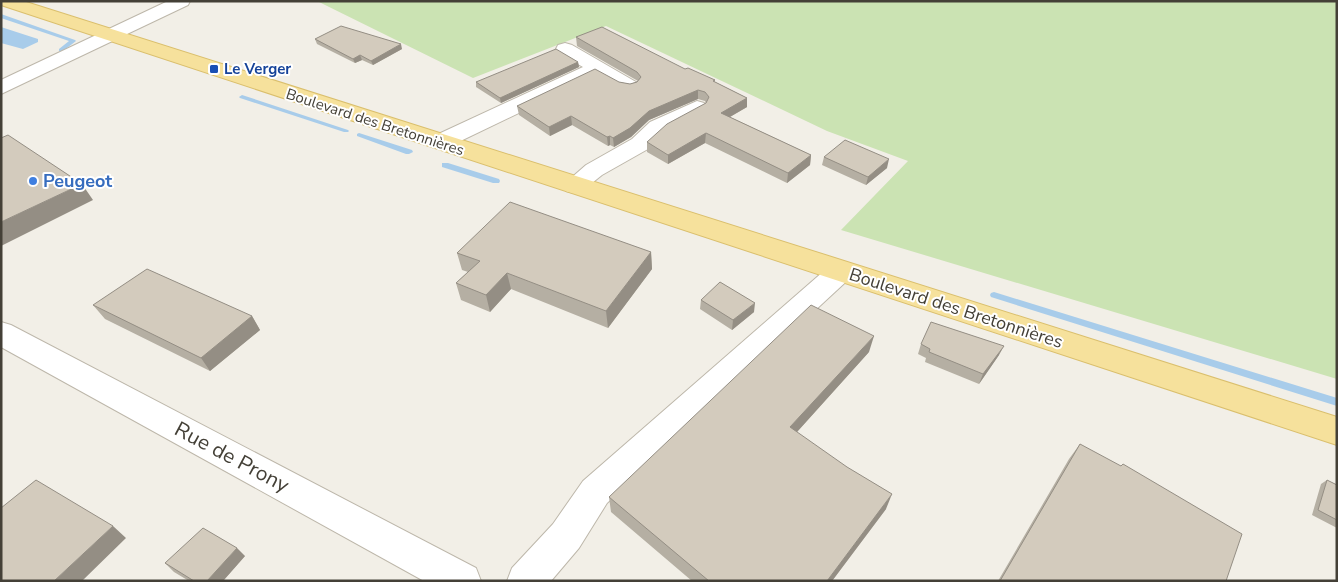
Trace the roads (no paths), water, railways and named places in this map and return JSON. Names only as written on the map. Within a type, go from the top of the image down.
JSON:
[{"type":"main road","name":"Boulevard des Bretonnières","points":[[5,1],[1337,431]]},
{"type":"street","points":[[1,88],[182,1]]},
{"type":"street","points":[[565,49],[629,86]]},
{"type":"street","points":[[440,142],[597,68]]},
{"type":"street","points":[[574,186],[594,170],[640,144],[650,132],[697,106]]},
{"type":"street","points":[[526,581],[566,536],[595,492],[841,271]]},
{"type":"street","name":"Rue de Prony","points":[[1,333],[462,581]]},
{"type":"water","points":[[1,27],[38,39],[38,42],[23,49],[1,43]]},
{"type":"waterway","points":[[1,16],[73,41],[61,50]]},
{"type":"waterway","points":[[242,97],[346,131]]},
{"type":"waterway","points":[[359,135],[409,152]]},
{"type":"waterway","points":[[445,165],[496,181]]},
{"type":"waterway","points":[[994,295],[1337,402]]},
{"type":"place","name":"Le Verger","points":[[214,69]]},
{"type":"place","name":"Peugeot","points":[[33,181]]}]
